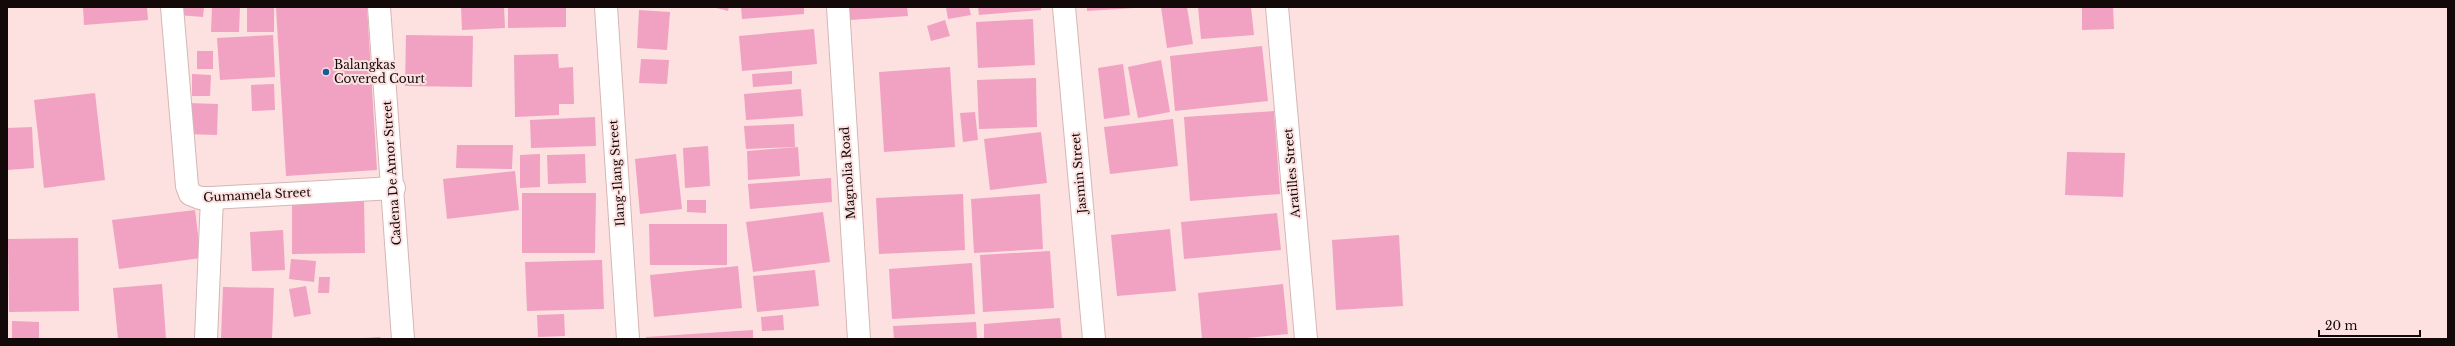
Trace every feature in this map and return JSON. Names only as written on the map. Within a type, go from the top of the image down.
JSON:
[{"type":"street","name":"Gumamela Street","points":[[172,7],[187,186],[190,194],[195,197],[212,198],[394,188]]},
{"type":"street","name":"Cadena De Amor Street","points":[[379,7],[394,188],[403,339]]},
{"type":"street","name":"Ilang-Ilang Street","points":[[606,7],[628,339]]},
{"type":"street","name":"Magnolia Road","points":[[838,7],[859,339]]},
{"type":"street","name":"Jasmin Street","points":[[1064,7],[1094,339]]},
{"type":"street","name":"Aratilles Street","points":[[1277,7],[1306,339]]},
{"type":"street","points":[[206,339],[212,198]]},
{"type":"building","points":[[83,7],[147,7],[148,20],[84,25]]},
{"type":"building","points":[[178,7],[204,7],[203,17],[178,15]]},
{"type":"building","points":[[212,7],[240,7],[239,32],[211,32]]},
{"type":"building","points":[[247,7],[274,7],[274,32],[247,32]]},
{"type":"building","name":"Balangkas Covered Court","points":[[276,7],[367,7],[377,170],[286,176]]},
{"type":"building","points":[[461,7],[504,7],[505,28],[462,30]]},
{"type":"building","points":[[508,7],[566,7],[566,27],[508,28]]},
{"type":"building","points":[[713,7],[729,7],[728,11]]},
{"type":"building","points":[[741,7],[804,7],[804,14],[742,19]]},
{"type":"building","points":[[849,7],[907,7],[908,16],[850,20]]},
{"type":"building","points":[[946,7],[969,7],[971,15],[948,19]]},
{"type":"building","points":[[978,7],[1041,7],[1041,10],[979,15]]},
{"type":"building","points":[[1087,7],[1134,7],[1134,8],[1087,11]]},
{"type":"building","points":[[1161,7],[1187,7],[1193,44],[1167,48]]},
{"type":"building","points":[[1198,7],[1251,7],[1254,35],[1201,39]]},
{"type":"building","points":[[2082,7],[2113,7],[2114,29],[2082,30]]},
{"type":"building","points":[[639,10],[670,12],[667,50],[637,48]]},
{"type":"building","points":[[1033,19],[1035,65],[978,68],[976,22]]},
{"type":"building","points":[[945,20],[950,36],[931,41],[927,26]]},
{"type":"building","points":[[814,29],[817,64],[742,71],[739,36]]},
{"type":"building","points":[[273,35],[275,77],[220,80],[217,38]]},
{"type":"building","points":[[406,35],[473,36],[472,87],[405,86]]},
{"type":"building","points":[[1262,46],[1268,101],[1175,111],[1170,56]]},
{"type":"building","points":[[197,51],[213,51],[213,69],[197,69]]},
{"type":"building","points":[[558,54],[559,68],[573,67],[574,104],[559,104],[559,115],[515,117],[514,55]]},
{"type":"building","points":[[641,59],[669,60],[667,84],[639,83]]},
{"type":"building","points":[[1161,60],[1170,112],[1138,118],[1128,67]]},
{"type":"building","points":[[1123,64],[1130,115],[1104,119],[1098,68]]},
{"type":"building","points":[[950,67],[955,147],[884,152],[879,72]]},
{"type":"building","points":[[792,71],[792,84],[753,87],[752,74]]},
{"type":"building","points":[[192,74],[211,75],[210,96],[192,96]]},
{"type":"building","points":[[1036,78],[1037,127],[979,129],[977,80]]},
{"type":"building","points":[[274,84],[275,110],[252,111],[251,85]]},
{"type":"building","points":[[801,89],[803,116],[746,120],[744,94]]},
{"type":"building","points":[[95,93],[105,180],[44,188],[34,100]]},
{"type":"building","points":[[187,103],[218,104],[217,135],[186,134]]},
{"type":"building","points":[[1274,111],[1280,194],[1190,201],[1184,117]]},
{"type":"building","points":[[975,112],[978,140],[963,142],[960,113]]},
{"type":"building","points":[[595,117],[596,146],[531,148],[530,120]]},
{"type":"building","points":[[1173,119],[1178,166],[1110,174],[1104,127]]},
{"type":"building","points":[[794,124],[795,147],[746,149],[744,126]]},
{"type":"building","points":[[32,127],[34,168],[7,170],[7,128]]},
{"type":"building","points":[[1041,132],[1047,183],[990,190],[984,139]]},
{"type":"building","points":[[457,145],[513,145],[512,169],[456,168]]},
{"type":"building","points":[[708,146],[710,186],[685,188],[683,148]]},
{"type":"building","points":[[798,147],[800,176],[748,180],[747,151]]},
{"type":"building","points":[[2067,152],[2125,153],[2123,197],[2065,195]]},
{"type":"building","points":[[540,154],[540,187],[520,188],[520,155]]},
{"type":"building","points":[[585,154],[586,183],[548,184],[547,155]]},
{"type":"building","points":[[676,154],[682,209],[640,214],[635,159]]},
{"type":"building","points":[[515,171],[519,210],[447,219],[443,179]]},
{"type":"building","points":[[831,178],[832,202],[750,209],[748,184]]},
{"type":"building","points":[[522,193],[596,193],[595,253],[522,253]]},
{"type":"building","points":[[963,194],[965,250],[879,254],[876,198]]},
{"type":"building","points":[[1040,194],[1043,249],[974,253],[971,199]]},
{"type":"building","points":[[687,200],[706,200],[706,213],[687,212]]},
{"type":"building","points":[[364,201],[365,253],[292,254],[292,202]]},
{"type":"building","points":[[195,210],[201,258],[119,269],[112,220]]},
{"type":"building","points":[[823,212],[830,262],[753,272],[746,222]]},
{"type":"building","points":[[1277,213],[1281,250],[1184,259],[1181,222]]},
{"type":"building","points":[[649,224],[727,224],[727,265],[650,265]]},
{"type":"building","points":[[1170,229],[1176,291],[1117,296],[1111,235]]},
{"type":"building","points":[[283,230],[285,270],[252,271],[250,232]]},
{"type":"building","points":[[1399,235],[1403,306],[1336,310],[1332,240]]},
{"type":"building","points":[[78,238],[79,311],[9,312],[8,239]]},
{"type":"building","points":[[1050,251],[1054,308],[983,312],[980,255]]},
{"type":"building","points":[[291,259],[316,261],[314,282],[289,279]]},
{"type":"building","points":[[602,260],[604,309],[527,311],[525,262]]},
{"type":"building","points":[[972,263],[975,314],[892,319],[889,269]]},
{"type":"building","points":[[738,266],[742,308],[654,317],[650,275]]},
{"type":"building","points":[[815,270],[819,306],[757,312],[753,276]]},
{"type":"building","points":[[319,277],[330,277],[329,293],[318,293]]},
{"type":"building","points":[[162,284],[166,339],[118,339],[113,288]]},
{"type":"building","points":[[1283,284],[1288,334],[1237,339],[1202,339],[1198,293]]},
{"type":"building","points":[[306,286],[311,314],[294,317],[289,289]]},
{"type":"building","points":[[223,287],[274,288],[272,339],[221,339]]},
{"type":"building","points":[[564,314],[565,336],[538,337],[537,315]]},
{"type":"building","points":[[783,315],[784,330],[762,331],[761,317]]},
{"type":"building","points":[[1060,318],[1062,339],[984,339],[984,324]]},
{"type":"building","points":[[12,321],[39,322],[39,339],[12,339]]},
{"type":"building","points":[[976,322],[977,339],[894,339],[893,326]]},
{"type":"building","points":[[753,330],[753,339],[646,339],[646,337]]},
{"type":"building","points":[[380,337],[381,339],[363,339],[363,338]]},
{"type":"place","name":"Balangkas Covered Court","points":[[326,72]]}]
